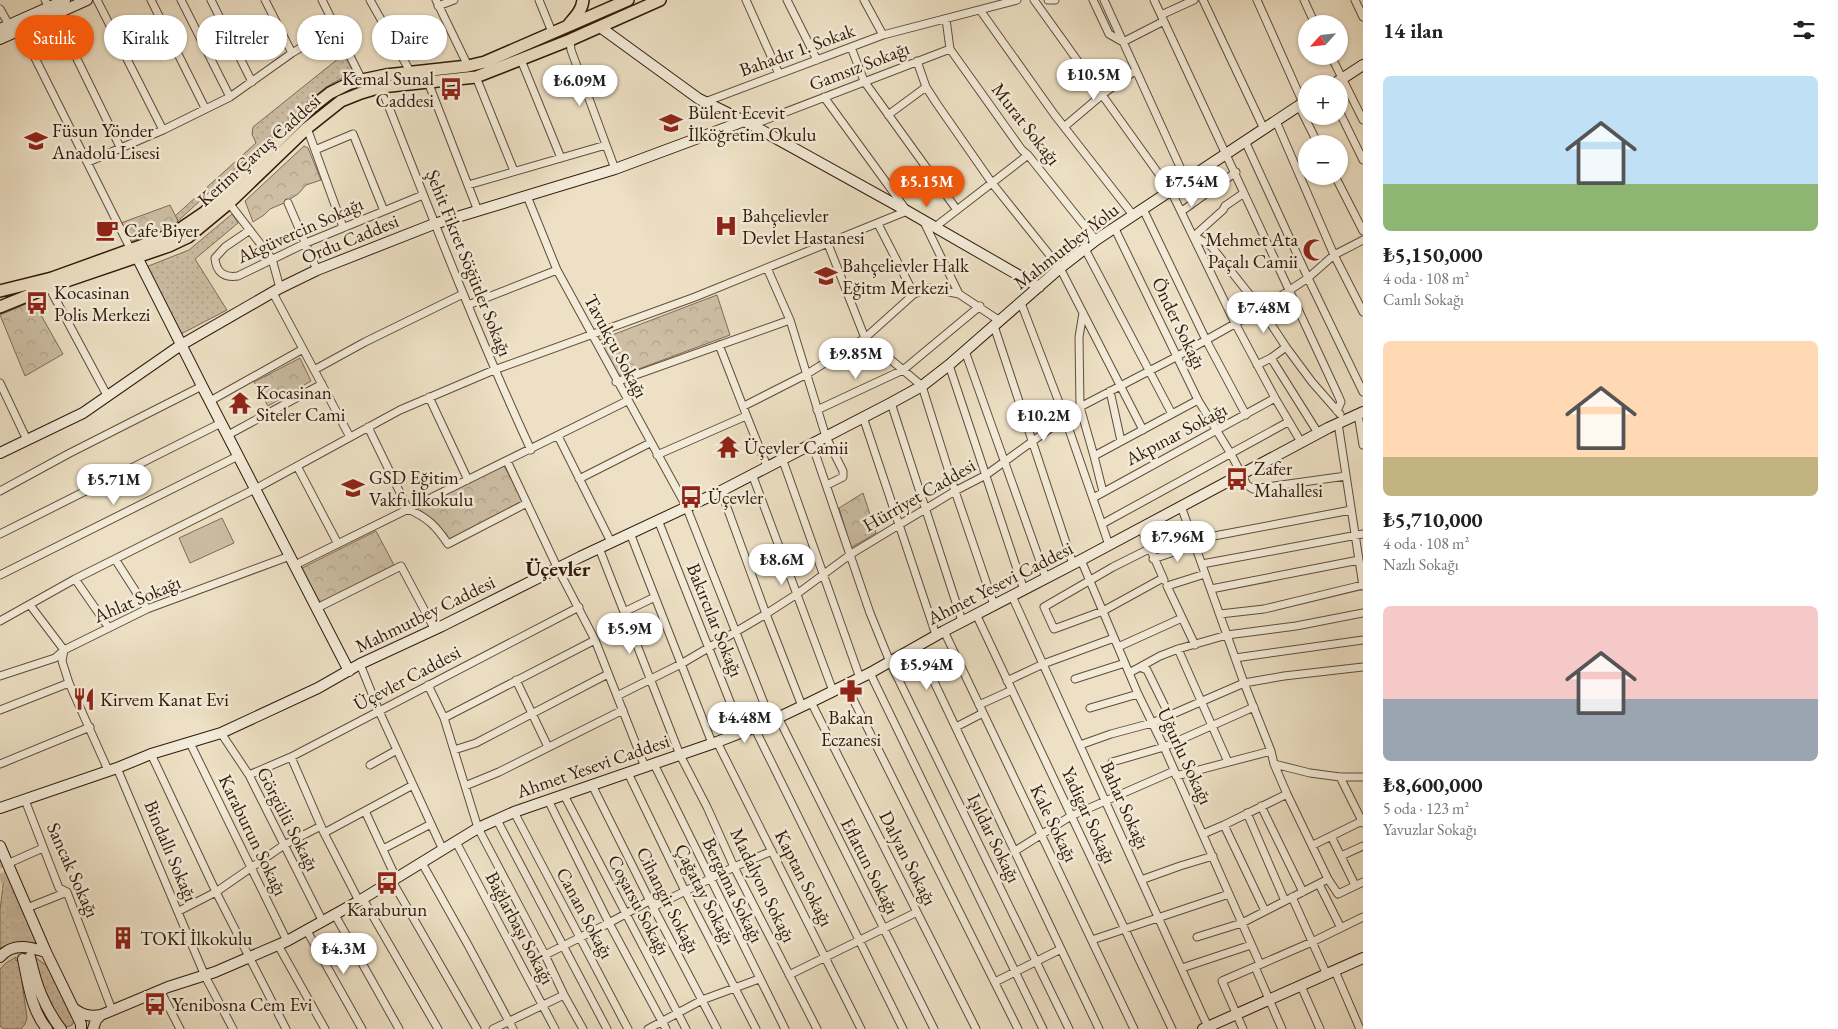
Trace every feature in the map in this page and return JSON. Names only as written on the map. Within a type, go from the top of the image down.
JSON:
[{"type":"main road","points":[[568,26],[585,0]]},
{"type":"main road","name":"Kerim Çavuş Caddesi","points":[[0,307],[134,253],[193,221],[205,212],[312,108],[330,93],[348,84],[386,75],[468,66],[485,62],[628,0]]},
{"type":"main road","name":"Kerim Çavuş Caddesi","points":[[0,292],[134,253],[169,246],[188,237],[229,203],[307,128],[341,101],[381,88],[476,77],[570,40],[660,0]]},
{"type":"main road","points":[[594,14],[600,27]]},
{"type":"main road","points":[[0,292],[4,301],[0,307]]},
{"type":"street","points":[[0,39],[11,26],[65,0]]},
{"type":"street","points":[[50,7],[87,0]]},
{"type":"street","points":[[97,0],[163,130]]},
{"type":"street","points":[[151,0],[205,108]]},
{"type":"street","points":[[181,0],[230,97]]},
{"type":"street","points":[[211,0],[252,82]]},
{"type":"street","points":[[265,0],[292,53]]},
{"type":"street","points":[[322,0],[329,15]]},
{"type":"street","points":[[370,0],[411,73]]},
{"type":"street","points":[[454,0],[437,3],[468,66]]},
{"type":"street","points":[[539,0],[552,32]]},
{"type":"street","points":[[585,0],[594,14]]},
{"type":"street","points":[[746,0],[779,74]]},
{"type":"street","points":[[787,0],[817,60]]},
{"type":"street","points":[[864,0],[883,36]]},
{"type":"street","name":"Bahadır 1. Sokak","points":[[705,102],[883,36],[1017,0]]},
{"type":"street","points":[[1034,0],[1171,190],[1235,324],[1288,422],[1301,442]]},
{"type":"street","points":[[1048,0],[1055,0]]},
{"type":"street","points":[[1093,0],[1110,34],[1123,42]]},
{"type":"street","points":[[1104,0],[1186,180]]},
{"type":"street","points":[[1154,0],[1236,172],[1341,402],[1338,411]]},
{"type":"street","points":[[1123,42],[1194,0]]},
{"type":"street","points":[[1203,0],[1264,129]]},
{"type":"street","points":[[1257,0],[1298,93]]},
{"type":"street","points":[[1304,0],[1311,15]]},
{"type":"street","points":[[1355,0],[1363,17]]},
{"type":"street","points":[[50,7],[121,149]]},
{"type":"street","points":[[0,9],[88,162],[349,671]]},
{"type":"street","points":[[980,10],[1064,127],[1133,216]]},
{"type":"street","name":"Murat Sokağı","points":[[946,19],[950,49],[1022,150],[1096,240]]},
{"type":"street","points":[[600,27],[705,102],[748,123],[907,211],[1039,287]]},
{"type":"street","points":[[570,40],[571,50],[615,169]]},
{"type":"street","points":[[851,47],[864,81],[957,210]]},
{"type":"street","name":"Gamsız Sokağı","points":[[748,123],[824,97],[950,49]]},
{"type":"street","points":[[88,162],[163,130],[230,97],[297,50]]},
{"type":"street","points":[[352,60],[362,80]]},
{"type":"street","points":[[521,60],[561,158]]},
{"type":"street","points":[[917,61],[926,87],[992,183],[1060,268],[1143,430]]},
{"type":"street","points":[[1347,75],[1363,65]]},
{"type":"street","points":[[1064,127],[1103,94],[1136,70]]},
{"type":"street","points":[[476,77],[514,171]]},
{"type":"street","points":[[428,82],[478,210]]},
{"type":"street","points":[[888,115],[926,87]]},
{"type":"street","name":"Şehit Fikret Söğütler Sokağı","points":[[381,88],[494,370],[531,450]]},
{"type":"street","points":[[824,97],[907,211]]},
{"type":"street","points":[[1348,97],[1363,120]]},
{"type":"street","name":"Mahmutbey Yolu","points":[[852,423],[922,386],[949,365],[1060,268],[1096,240],[1298,107]]},
{"type":"street","points":[[1276,121],[1334,255],[1363,312]]},
{"type":"street","name":"Ordu Caddesi","points":[[0,453],[84,413],[181,345],[317,270],[434,224],[615,169],[748,123]]},
{"type":"street","points":[[1346,125],[1363,160]]},
{"type":"street","points":[[307,128],[343,228]]},
{"type":"street","points":[[315,150],[353,134],[384,210]]},
{"type":"street","points":[[1245,141],[1363,392]]},
{"type":"street","points":[[468,185],[606,145]]},
{"type":"street","points":[[935,227],[1028,155]]},
{"type":"street","points":[[1182,212],[1236,172]]},
{"type":"street","points":[[1340,185],[1363,231]]},
{"type":"street","points":[[1194,236],[1225,206],[1244,193]]},
{"type":"street","name":"Akgüvercin Sokağı","points":[[250,230],[225,247],[215,258],[220,273],[228,278],[238,276],[306,243],[423,195]]},
{"type":"street","name":"Tavukçu Sokağı","points":[[527,196],[557,270],[616,382],[686,506],[736,632]]},
{"type":"street","points":[[288,202],[317,270]]},
{"type":"street","points":[[229,203],[272,259],[277,291],[303,349],[350,437]]},
{"type":"street","points":[[1142,209],[1206,340],[1246,415]]},
{"type":"street","points":[[0,621],[75,579],[255,488],[400,410],[494,370],[767,268],[907,211]]},
{"type":"street","points":[[923,220],[959,294]]},
{"type":"street","points":[[878,224],[914,294]]},
{"type":"street","name":"Önder Sokağı","points":[[1114,229],[1198,400],[1241,474]]},
{"type":"street","points":[[1194,236],[1211,246],[1260,309],[1286,347],[1338,411],[1341,422],[1351,510],[1359,535],[1359,560],[1363,586],[1264,609],[1220,614]]},
{"type":"street","name":"Hürriyet Caddesi","points":[[617,696],[681,664],[766,614],[797,594],[851,554],[899,524],[986,475],[1080,407],[1235,324],[1308,278],[1334,255],[1363,240]]},
{"type":"street","points":[[828,244],[865,338],[922,386],[955,492],[994,605]]},
{"type":"street","points":[[1085,249],[1172,414]]},
{"type":"street","points":[[767,268],[790,320],[826,437],[843,471],[843,477],[827,485]]},
{"type":"street","points":[[468,305],[557,270]]},
{"type":"street","points":[[49,287],[108,397]]},
{"type":"street","points":[[744,406],[807,374],[865,338],[914,294],[929,288],[959,294],[980,306],[997,323]]},
{"type":"street","points":[[314,370],[365,342],[463,294]]},
{"type":"street","points":[[1020,303],[1065,418],[1109,545]]},
{"type":"street","points":[[818,410],[904,370],[980,306]]},
{"type":"street","points":[[1083,313],[1079,337],[1080,407],[1102,492]]},
{"type":"street","points":[[616,382],[790,320]]},
{"type":"street","name":"Uğurlu Sokağı","points":[[997,323],[1033,442],[1077,562],[1090,581],[1138,694],[1213,856],[1251,945],[1257,966],[1282,1029]]},
{"type":"street","points":[[719,345],[767,466]]},
{"type":"street","points":[[1257,366],[1286,347]]},
{"type":"street","points":[[210,401],[303,349]]},
{"type":"street","points":[[965,351],[1046,578]]},
{"type":"street","points":[[1271,358],[1318,433]]},
{"type":"street","points":[[949,365],[1024,590]]},
{"type":"street","points":[[0,382],[27,440]]},
{"type":"street","points":[[228,435],[322,384]]},
{"type":"street","points":[[0,491],[202,386]]},
{"type":"street","points":[[1110,392],[1121,441]]},
{"type":"street","points":[[429,397],[468,480]]},
{"type":"street","name":"Akpınar Sokağı","points":[[1093,498],[1275,398]]},
{"type":"street","points":[[1094,456],[1198,400]]},
{"type":"street","name":"Ahlat Sokağı","points":[[0,676],[54,658],[64,650],[147,609],[338,544],[627,401]]},
{"type":"street","points":[[891,403],[962,621]]},
{"type":"street","points":[[1361,413],[1363,445]]},
{"type":"street","name":"Ahmet Yesevi Caddesi","points":[[101,1014],[160,990],[205,976],[307,931],[478,828],[514,812],[680,755],[775,719],[807,704],[870,673],[962,621],[1024,590],[1318,433],[1361,413]]},
{"type":"street","points":[[657,455],[746,416]]},
{"type":"street","name":"Kale Sokağı","points":[[864,417],[899,524],[940,633],[983,713],[1134,1029]]},
{"type":"street","points":[[0,534],[221,422]]},
{"type":"street","points":[[1102,524],[1288,422]]},
{"type":"street","name":"Mahmutbey Caddesi","points":[[0,808],[151,754],[221,733],[318,688],[360,664],[435,630],[611,542],[721,490],[852,423]]},
{"type":"street","points":[[368,427],[408,509],[423,516],[437,527],[448,544],[527,503]]},
{"type":"street","points":[[558,436],[611,542]]},
{"type":"street","points":[[579,479],[650,443]]},
{"type":"street","name":"Işıldar Sokağı","points":[[812,444],[870,614],[890,662],[1069,1029]]},
{"type":"street","points":[[0,575],[238,456]]},
{"type":"street","points":[[782,458],[860,678]]},
{"type":"street","name":"Bergama Sokağı","points":[[507,461],[558,569],[595,640],[623,710],[650,766],[785,1029]]},
{"type":"street","points":[[297,466],[338,544]]},
{"type":"street","points":[[752,474],[833,691]]},
{"type":"street","points":[[1241,474],[1247,485],[1253,490],[1346,476]]},
{"type":"street","name":"Dalyan Sokağı","points":[[721,490],[766,614],[807,704],[917,912],[976,1029]]},
{"type":"street","points":[[1181,506],[1244,683],[1271,751],[1274,764],[1328,880],[1338,894]]},
{"type":"street","points":[[1153,559],[1194,543],[1351,510]]},
{"type":"street","name":"Bakırcılar Sokağı","points":[[658,520],[742,732]]},
{"type":"street","points":[[1141,528],[1153,559],[1195,645]]},
{"type":"street","name":"Kaptan Sokağı","points":[[630,533],[681,664],[715,742],[861,1029]]},
{"type":"street","points":[[1202,564],[1359,535]]},
{"type":"street","name":"Madalyon Sokağı","points":[[599,548],[680,755],[707,807],[734,867],[817,1029]]},
{"type":"street","points":[[1149,549],[1044,607],[1054,629],[1103,611],[1162,578]]},
{"type":"street","points":[[115,559],[147,609]]},
{"type":"street","points":[[1210,589],[1359,560]]},
{"type":"street","points":[[317,608],[401,566],[435,630]]},
{"type":"street","points":[[1166,586],[1205,574]]},
{"type":"street","points":[[75,579],[109,628]]},
{"type":"street","name":"Bahar Sokağı","points":[[1012,596],[1182,968],[1205,1028]]},
{"type":"street","points":[[624,612],[655,597]]},
{"type":"street","points":[[30,605],[64,650]]},
{"type":"street","name":"Üçevler Caddesi","points":[[249,775],[291,757],[579,607]]},
{"type":"street","name":"Yadigar Sokağı","points":[[976,614],[1172,1029]]},
{"type":"street","points":[[1129,673],[1160,656],[1178,649],[1227,635],[1296,626],[1363,614]]},
{"type":"street","points":[[1118,647],[1182,618]]},
{"type":"street","name":"Eflatun Sokağı","points":[[736,632],[775,719],[884,928],[934,1029]]},
{"type":"street","points":[[1007,681],[1043,664],[1114,638]]},
{"type":"street","points":[[444,718],[595,640]]},
{"type":"street","points":[[1235,658],[1363,640]]},
{"type":"street","points":[[917,646],[1099,1029]]},
{"type":"street","points":[[1178,649],[1228,762]]},
{"type":"street","name":"Bindallı Sokağı","points":[[64,650],[62,661],[69,682],[179,911],[205,976],[233,1029]]},
{"type":"street","points":[[1075,679],[1125,663]]},
{"type":"street","points":[[360,664],[379,711],[443,850]]},
{"type":"street","points":[[1140,667],[1147,670],[1169,716]]},
{"type":"street","points":[[1080,745],[1152,723],[1244,683],[1284,676],[1363,668]]},
{"type":"street","points":[[870,673],[1043,1029]]},
{"type":"street","points":[[454,750],[476,743],[608,674]]},
{"type":"street","points":[[516,680],[548,747]]},
{"type":"street","points":[[0,710],[69,682]]},
{"type":"street","points":[[428,685],[444,718],[478,828],[583,1029]]},
{"type":"street","points":[[846,685],[1018,1029]]},
{"type":"street","points":[[979,705],[1012,690]]},
{"type":"street","points":[[1090,708],[1138,694]]},
{"type":"street","points":[[1112,762],[1164,748],[1254,707]]},
{"type":"street","points":[[465,786],[498,772],[623,710]]},
{"type":"street","points":[[956,727],[983,713]]},
{"type":"street","points":[[0,764],[90,727]]},
{"type":"street","points":[[754,727],[903,1029]]},
{"type":"street","name":"Görgülü Sokağı","points":[[221,733],[249,775],[323,922]]},
{"type":"street","name":"Karaburun Sokağı","points":[[190,743],[251,870],[282,943],[325,1029]]},
{"type":"street","points":[[370,765],[397,750]]},
{"type":"street","points":[[1015,851],[1071,816],[1105,800],[1175,773],[1271,751]]},
{"type":"street","points":[[151,754],[216,892],[286,1029]]},
{"type":"street","points":[[291,757],[324,834],[438,1029]]},
{"type":"street","points":[[1274,764],[1310,773],[1340,777],[1363,777]]},
{"type":"street","name":"Çağatay Sokağı","points":[[628,773],[685,891],[756,1029]]},
{"type":"street","points":[[1313,845],[1363,821],[1340,777]]},
{"type":"street","points":[[324,834],[413,785]]},
{"type":"street","name":"Cihangir Sokağı","points":[[592,785],[716,1029]]},
{"type":"street","points":[[1203,834],[1287,794]]},
{"type":"street","name":"Coşarsu Sokağı","points":[[564,795],[686,1029]]},
{"type":"street","name":"Sancak Sokağı","points":[[25,800],[59,888],[67,892],[112,1010]]},
{"type":"street","points":[[548,800],[609,923],[666,1029]]},
{"type":"street","points":[[1261,806],[1303,892]]},
{"type":"street","points":[[365,811],[383,849],[394,880],[477,1029]]},
{"type":"street","name":"Canan Sokağı","points":[[514,812],[628,1029]]},
{"type":"street","points":[[1247,813],[1285,901]]},
{"type":"street","points":[[497,820],[606,1029]]},
{"type":"street","points":[[383,849],[431,824]]},
{"type":"street","points":[[1224,825],[1265,911]]},
{"type":"street","points":[[179,911],[216,892],[251,870],[284,845],[321,826]]},
{"type":"street","points":[[1331,836],[1355,885]]},
{"type":"street","name":"Bağlarbaşı Sokağı","points":[[456,842],[555,1029]]},
{"type":"street","points":[[0,846],[46,952],[81,1024],[80,1029]]},
{"type":"street","points":[[1341,856],[1363,846]]},
{"type":"street","points":[[7,864],[43,848]]},
{"type":"street","points":[[545,955],[626,914],[685,891],[772,851]]},
{"type":"street","points":[[1141,880],[1213,856]]},
{"type":"street","points":[[422,863],[513,1029]]},
{"type":"street","points":[[1197,937],[1242,923],[1328,880]]},
{"type":"street","points":[[1327,900],[1363,882]]},
{"type":"street","points":[[1319,884],[1341,928]]},
{"type":"street","points":[[27,908],[67,892]]},
{"type":"street","points":[[1092,940],[1229,894]]},
{"type":"street","points":[[1292,898],[1312,942],[1331,973],[1360,1029]]},
{"type":"street","points":[[790,975],[917,912]]},
{"type":"street","points":[[335,915],[399,1029]]},
{"type":"street","points":[[1243,1029],[1222,981],[1312,942],[1363,917]]},
{"type":"street","points":[[307,931],[362,1029]]},
{"type":"street","points":[[1182,968],[1251,945]]},
{"type":"street","points":[[0,957],[4,952],[23,946],[46,952]]},
{"type":"street","points":[[995,982],[1061,950]]},
{"type":"street","points":[[47,1029],[37,1012],[30,992],[26,958],[43,1000],[61,1029]]},
{"type":"street","points":[[1205,1028],[1363,958]]},
{"type":"street","points":[[648,1029],[702,1000],[759,979]]},
{"type":"street","points":[[1301,986],[1320,1029]]},
{"type":"street","points":[[160,990],[180,1029]]},
{"type":"street","points":[[493,1029],[564,995]]},
{"type":"street","points":[[73,1008],[83,1015],[93,1016],[101,1014]]},
{"type":"street","points":[[34,1029],[37,1012]]},
{"type":"street","points":[[93,1029],[96,1020],[101,1014]]},
{"type":"green space","points":[[337,60],[347,60],[353,72],[326,87],[178,221],[175,216],[256,143],[252,134],[253,127]]},
{"type":"green space","points":[[304,146],[308,148],[321,180],[306,185],[298,194],[270,209],[253,222],[245,201]]},
{"type":"green space","points":[[170,205],[178,221],[170,228],[130,242],[121,223]]},
{"type":"green space","points":[[232,214],[238,223],[195,259],[227,310],[179,335],[146,267],[189,250]]},
{"type":"green space","points":[[717,295],[730,335],[617,377],[599,340]]},
{"type":"green space","points":[[33,301],[63,354],[25,376],[0,315]]},
{"type":"green space","points":[[300,358],[311,381],[268,406],[254,382]]},
{"type":"green space","points":[[504,466],[524,502],[448,541],[438,524],[416,508]]},
{"type":"green space","points":[[863,493],[876,533],[851,548],[839,508]]},
{"type":"green space","points":[[222,518],[234,543],[190,563],[179,538]]},
{"type":"green space","points":[[376,531],[394,565],[319,603],[300,569]]},
{"type":"green space","points":[[5,869],[38,944],[21,940],[0,948],[0,910]]},
{"type":"green space","points":[[16,957],[16,961],[19,960],[27,1018],[21,1029],[4,1029],[0,1026],[0,969]]},
{"type":"green space","points":[[35,957],[47,966],[74,1021],[72,1025],[67,1027],[49,1003],[42,986]]},
{"type":"tunnel","points":[[0,858],[8,891]]},
{"type":"tunnel","points":[[12,880],[29,954]]},
{"type":"tunnel","points":[[11,908],[23,959]]},
{"type":"place","name":"Kemal Sunal Caddesi","points":[[451,89]]},
{"type":"place","name":"Bülent Ecevit İlköğretim Okulu","points":[[671,123]]},
{"type":"place","name":"Füsun Yönder Anadolu Lisesi","points":[[36,141]]},
{"type":"place","name":"Bahçelievler Devlet Hastanesi","points":[[726,226]]},
{"type":"place","name":"Cafe Biyer","points":[[107,230]]},
{"type":"place","name":"Mehmet Ata Paçalı Camii","points":[[1314,250]]},
{"type":"place","name":"Bahçelievler Halk Eğitm Merkezi","points":[[826,276]]},
{"type":"place","name":"Kocasinan Polis Merkezi","points":[[37,303]]},
{"type":"place","name":"Kocasinan Siteler Cami","points":[[240,403]]},
{"type":"place","name":"Üçevler Camii","points":[[728,447]]},
{"type":"place","name":"Zafer Mahallesi","points":[[1237,479]]},
{"type":"place","name":"GSD Eğitim Vakfı İlkokulu","points":[[353,488]]},
{"type":"place","name":"Üçevler","points":[[691,497]]},
{"type":"place","name":"Bakan Eczanesi","points":[[851,691]]},
{"type":"place","name":"Kirvem Kanat Evi","points":[[84,699]]},
{"type":"place","name":"Karaburun","points":[[387,883]]},
{"type":"place","name":"TOKİ İlkokulu","points":[[123,938]]},
{"type":"place","name":"Yenibosna Cem Evi","points":[[155,1004]]},
{"type":"district","name":"Üçevler","points":[[558,568]]}]
